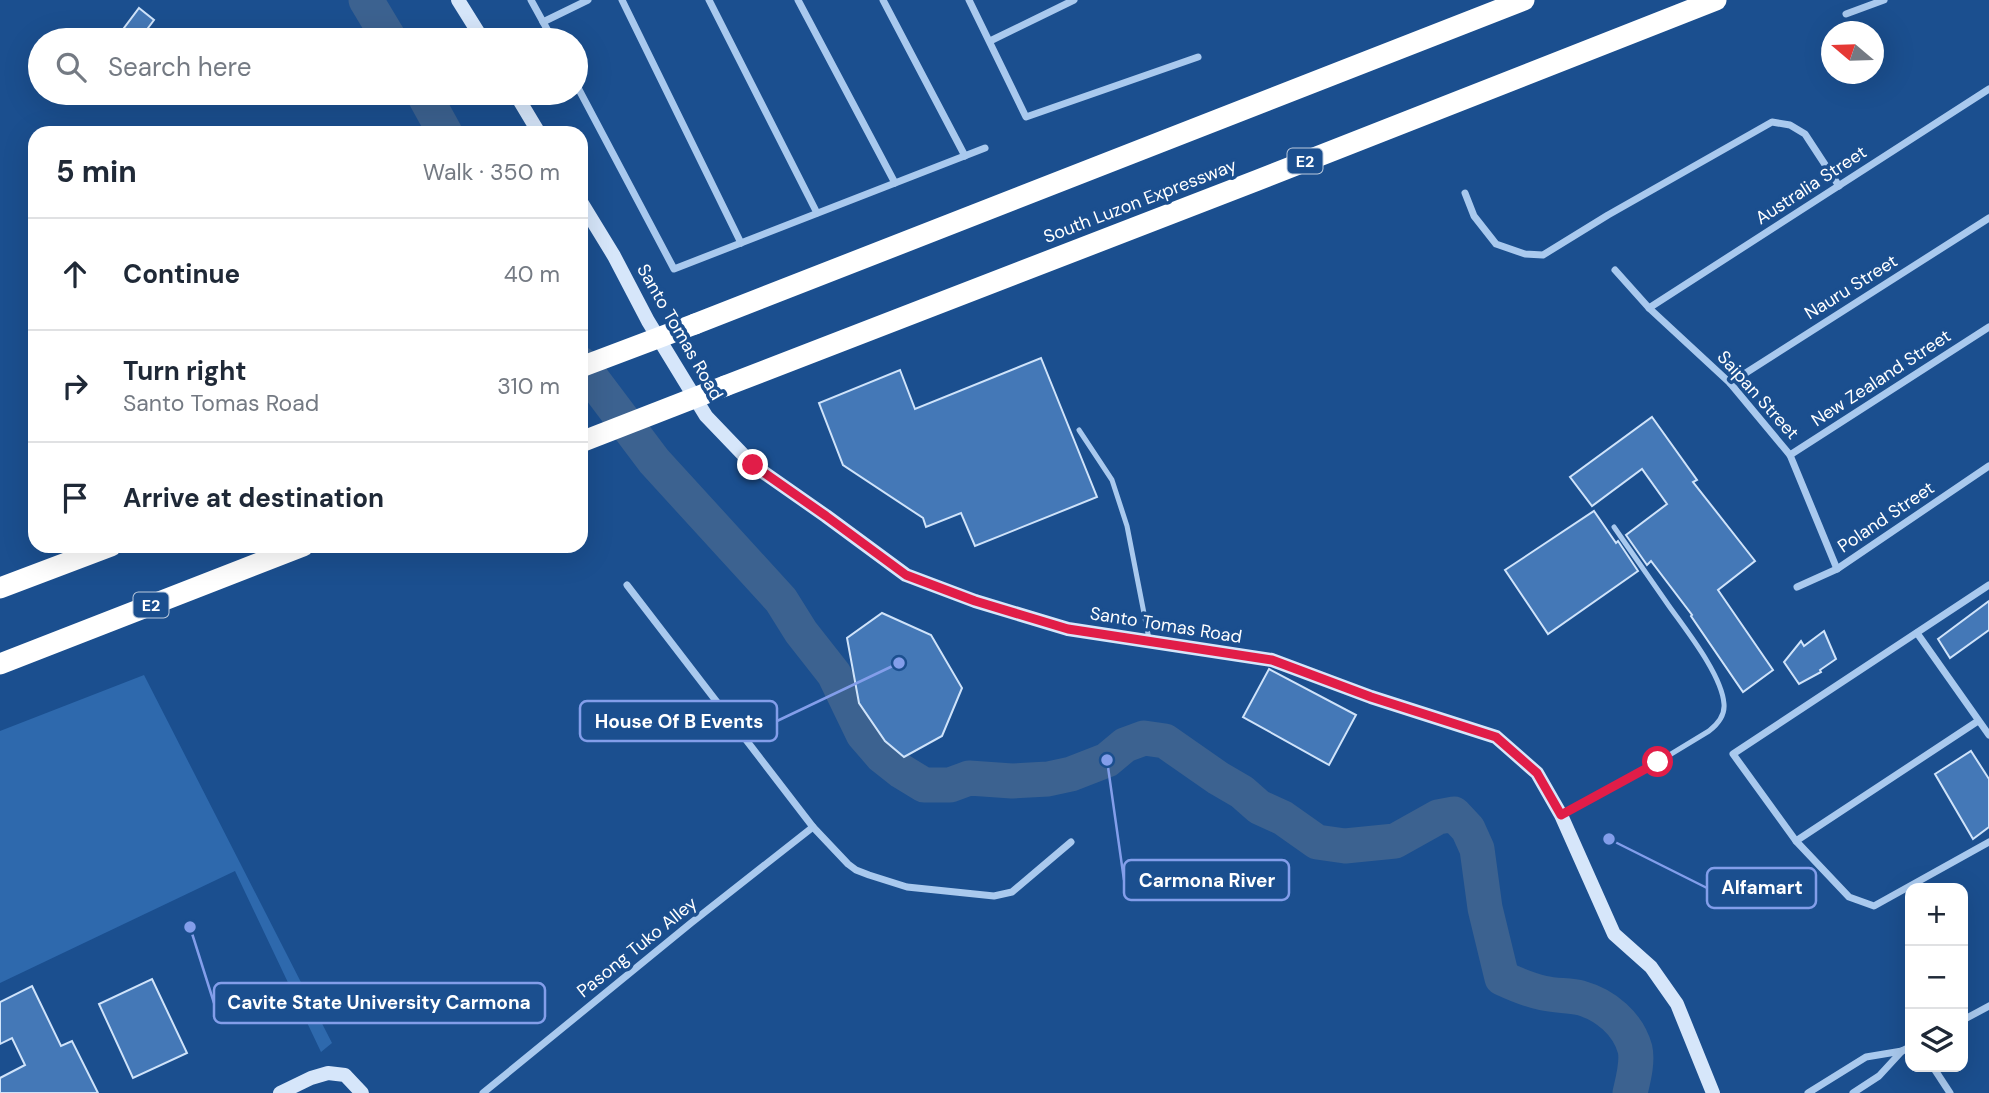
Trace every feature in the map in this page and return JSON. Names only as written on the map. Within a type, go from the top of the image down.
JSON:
[{"type":"highway","points":[[588,364],[1524,0]]},
{"type":"highway","name":"South Luzon Expressway","points":[[588,439],[1716,0]]},
{"type":"highway","points":[[0,588],[92,553]]},
{"type":"highway","name":"E2","points":[[0,664],[285,553]]},
{"type":"street","points":[[458,0],[476,28]]},
{"type":"street","points":[[531,0],[546,28]]},
{"type":"street","points":[[543,22],[588,0]]},
{"type":"street","points":[[622,0],[741,243]]},
{"type":"street","points":[[709,0],[817,213]]},
{"type":"street","points":[[798,0],[895,183]]},
{"type":"street","points":[[883,0],[965,156]]},
{"type":"street","points":[[970,0],[1026,117],[1198,57]]},
{"type":"street","points":[[990,41],[1064,2],[1074,0]]},
{"type":"street","points":[[1846,14],[1884,0]]},
{"type":"street","name":"Australia Street","points":[[1649,308],[1989,89]]},
{"type":"street","points":[[522,105],[535,126]]},
{"type":"street","points":[[588,105],[674,269],[985,148]]},
{"type":"street","points":[[1465,193],[1474,216],[1496,244],[1525,254],[1543,255],[1772,122],[1790,125],[1805,134],[1839,186]]},
{"type":"street","name":"Santo Tomas Road","points":[[588,213],[648,321],[706,416],[753,465],[906,575],[975,601],[1068,629],[1272,660],[1371,697],[1496,737],[1537,773],[1561,815],[1614,934],[1651,967],[1676,1004],[1713,1093]]},
{"type":"street","name":"Nauru Street","points":[[1730,383],[1989,218]]},
{"type":"street","name":"Saipan Street","points":[[1615,270],[1649,308],[1730,383],[1790,456],[1837,569]]},
{"type":"street","name":"New Zealand Street","points":[[1790,456],[1989,327]]},
{"type":"street","name":"Poland Street","points":[[1797,587],[1837,569],[1989,466]]},
{"type":"street","points":[[627,585],[813,827],[856,870],[908,887],[994,896],[1012,892],[1071,842]]},
{"type":"street","points":[[1989,585],[1733,754],[1796,841],[1849,897],[1874,906],[1989,842]]},
{"type":"street","points":[[1917,633],[1989,735]]},
{"type":"street","points":[[1796,841],[1978,721]]},
{"type":"street","name":"Pasong Tuko Alley","points":[[483,1093],[813,827]]},
{"type":"street","points":[[1968,1017],[1989,1006]]},
{"type":"street","points":[[1808,1093],[1866,1057],[1905,1049]]},
{"type":"street","points":[[1853,1093],[1879,1076],[1905,1050]]},
{"type":"street","points":[[1936,1072],[1950,1093]]},
{"type":"street","points":[[280,1093],[328,1073],[345,1075],[362,1093]]},
{"type":"lane","points":[[1079,429],[1112,480],[1124,514],[1150,642]]},
{"type":"lane","points":[[1561,815],[1709,731],[1720,720],[1724,707],[1714,674],[1614,527]]},
{"type":"shaded area","points":[[144,675],[332,1043],[321,1052],[235,871],[0,983],[0,731]]},
{"type":"building","points":[[139,8],[154,20],[148,28],[124,28]]},
{"type":"building","points":[[1041,358],[1097,497],[975,546],[961,513],[926,527],[923,518],[843,465],[819,403],[900,370],[915,409]]},
{"type":"building","points":[[1652,417],[1697,480],[1693,482],[1755,561],[1718,590],[1773,670],[1743,692],[1692,615],[1651,561],[1647,565],[1626,535],[1667,504],[1642,469],[1592,506],[1570,477]]},
{"type":"building","points":[[1594,511],[1638,571],[1548,634],[1505,570]]},
{"type":"building","points":[[1989,601],[1989,630],[1950,658],[1938,639]]},
{"type":"building","points":[[882,613],[931,635],[962,688],[942,736],[904,757],[885,741],[859,703],[847,638]]},
{"type":"building","points":[[1824,631],[1836,659],[1820,670],[1821,672],[1799,684],[1784,662],[1801,641],[1804,646]]},
{"type":"building","points":[[1269,669],[1356,715],[1329,765],[1243,717]]},
{"type":"building","points":[[1971,751],[1989,779],[1989,827],[1973,839],[1935,774]]},
{"type":"building","points":[[152,979],[187,1053],[133,1078],[99,1004]]},
{"type":"building","points":[[32,986],[61,1046],[72,1041],[98,1093],[0,1093],[0,1078],[25,1065],[12,1038],[0,1044],[0,1002]]},
{"type":"waterway","points":[[366,0],[383,28]]},
{"type":"waterway","points":[[430,105],[441,126]]},
{"type":"waterway","points":[[588,373],[654,461],[781,600],[801,632],[834,674],[863,734],[882,756],[901,771],[924,785],[950,785],[969,778],[1012,781],[1048,779],[1071,774],[1107,760],[1125,745],[1144,738],[1165,741],[1242,792],[1259,807],[1283,818],[1317,842],[1345,846],[1395,841],[1438,817],[1454,814],[1468,829],[1477,849],[1485,908],[1502,978],[1538,992],[1590,1001],[1615,1017],[1627,1031],[1636,1054],[1630,1093]]},
{"type":"place","name":"House Of B Events","points":[[899,663]]},
{"type":"place","name":"Carmona River","points":[[1107,760]]},
{"type":"place","name":"Alfamart","points":[[1609,839]]},
{"type":"place","name":"Cavite State University Carmona","points":[[190,927]]},
{"type":"route","points":[[753,465],[906,575],[975,601],[1068,629],[1272,660],[1371,697],[1496,737],[1537,773],[1561,815],[1658,762]]}]
